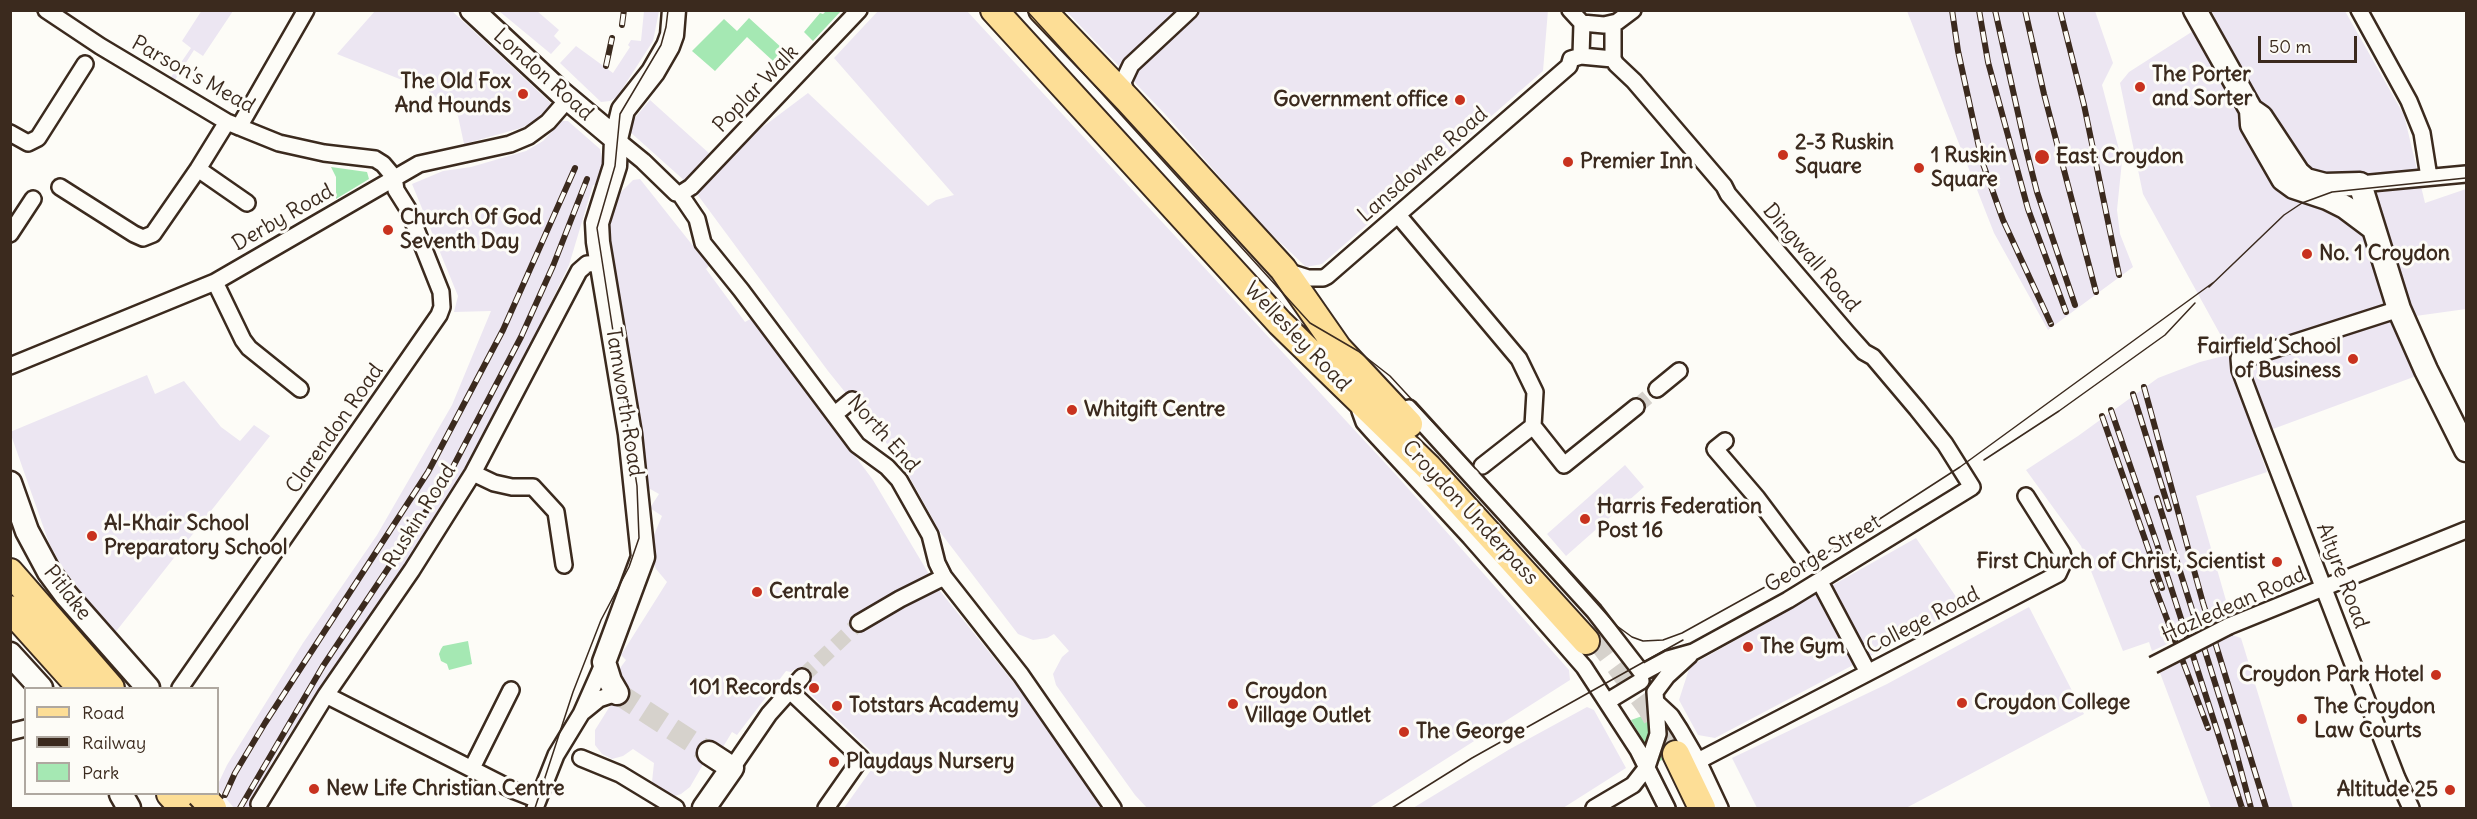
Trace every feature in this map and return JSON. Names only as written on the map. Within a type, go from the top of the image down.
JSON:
[{"type":"main road","name":"Wellesley Road","points":[[994,10],[1285,327],[1359,384]]},
{"type":"main road","name":"Wellesley Road","points":[[1042,10],[1128,100],[1282,269],[1315,312],[1359,384]]},
{"type":"main road","name":"Croydon Underpass","points":[[1359,384],[1455,496],[1590,637]]},
{"type":"main road","points":[[10,572],[80,687]]},
{"type":"main road","points":[[10,609],[41,625],[110,687]]},
{"type":"main road","points":[[1671,761],[1686,808]]},
{"type":"main road","points":[[1671,761],[1702,808]]},
{"type":"main road","points":[[171,795],[183,808]]},
{"type":"main road","points":[[201,795],[213,808]]},
{"type":"street","name":"Parson's Mead","points":[[46,10],[100,46],[233,125],[279,143],[324,153],[375,159],[394,177]]},
{"type":"street","points":[[60,187],[134,234],[144,238],[153,234],[198,169],[233,125],[306,10]]},
{"type":"street","name":"London Road","points":[[472,10],[568,99],[616,139]]},
{"type":"street","name":"Tamworth Road","points":[[537,804],[556,755],[581,714],[604,662],[643,556],[630,434],[597,223],[615,166],[616,139],[622,110],[653,72],[668,46],[672,35],[674,10]]},
{"type":"street","name":"Poplar Walk","points":[[680,194],[692,187],[859,10]]},
{"type":"street","points":[[1128,100],[1123,85],[1129,68],[1190,10]]},
{"type":"street","points":[[1570,10],[1582,23],[1581,56],[1613,59],[1606,24]]},
{"type":"street","points":[[1582,23],[1606,24],[1633,10]]},
{"type":"street","points":[[2195,10],[2251,110],[2261,117],[2298,173],[2373,228]]},
{"type":"street","points":[[2359,10],[2409,101],[2422,133],[2429,177]]},
{"type":"street","points":[[17,137],[34,142],[38,138],[87,62],[100,46]]},
{"type":"street","name":"Lansdowne Road","points":[[1282,269],[1308,278],[1323,278],[1569,66],[1571,59],[1581,56]]},
{"type":"street","name":"Dingwall Road","points":[[1613,59],[1698,155],[1728,194],[1846,333],[1864,352],[1873,357],[1917,409],[1945,444],[1972,487]]},
{"type":"street","name":"Derby Road","points":[[10,366],[215,282],[272,251],[394,177],[429,161],[510,144],[529,136],[548,122],[568,99]]},
{"type":"street","name":"North End","points":[[616,139],[643,161],[675,193],[680,194],[697,219],[703,243],[857,445],[887,467],[898,480],[930,536],[937,563],[938,579],[1021,675],[1113,808]]},
{"type":"street","points":[[198,169],[247,203]]},
{"type":"street","points":[[2322,191],[2360,184],[2466,174]]},
{"type":"street","name":"Clarendon Road","points":[[181,687],[439,315],[442,307],[441,292],[408,209],[396,190],[394,177]]},
{"type":"street","points":[[2360,184],[2399,309],[2466,450]]},
{"type":"street","points":[[10,234],[33,199]]},
{"type":"street","points":[[1398,215],[1519,359],[1535,392],[1533,426],[1564,465],[1636,406]]},
{"type":"street","name":"Ruskin Road","points":[[278,802],[262,799],[326,695],[412,570],[473,473],[579,271],[587,264],[602,263]]},
{"type":"street","points":[[215,282],[249,348],[300,388]]},
{"type":"street","name":"Altyre Road","points":[[2399,309],[2239,358],[2240,370],[2323,589],[2411,808]]},
{"type":"street","points":[[1657,389],[1679,372]]},
{"type":"street","name":"Wellesley Road","points":[[1642,677],[1586,603],[1394,392],[1359,384],[1364,422],[1568,646],[1608,701],[1671,761]]},
{"type":"street","points":[[835,414],[852,400]]},
{"type":"street","points":[[1482,466],[1533,426]]},
{"type":"street","points":[[1725,441],[1715,448],[1772,516],[1802,558]]},
{"type":"street","points":[[473,473],[503,485],[533,487],[556,512],[567,541],[564,565]]},
{"type":"street","name":"Pitlake","points":[[10,483],[27,531],[49,572],[66,595],[147,687]]},
{"type":"street","name":"George Street","points":[[1608,701],[1668,659],[1693,652],[1820,582],[1972,487]]},
{"type":"street","name":"College Road","points":[[1671,761],[2058,574],[2064,561],[2057,543],[2026,496]]},
{"type":"street","name":"Hazledean Road","points":[[2153,665],[2229,626],[2466,530]]},
{"type":"street","points":[[859,623],[938,579]]},
{"type":"street","points":[[1820,582],[1864,665]]},
{"type":"street","name":"George Street","points":[[1656,697],[1667,676],[1693,652]]},
{"type":"street","points":[[10,654],[40,687]]},
{"type":"street","name":"Tamworth Road","points":[[581,714],[599,699],[617,693],[610,681],[604,662]]},
{"type":"street","points":[[704,808],[769,714],[802,677]]},
{"type":"street","points":[[1642,677],[1671,716],[1671,761],[1667,808]]},
{"type":"street","points":[[472,768],[511,690]]},
{"type":"street","points":[[789,690],[861,758],[826,808]]},
{"type":"street","points":[[326,695],[472,768],[537,804]]},
{"type":"street","points":[[1656,697],[1658,734],[1671,761],[1720,808]]},
{"type":"street","points":[[709,753],[732,768]]},
{"type":"street","points":[[581,758],[620,774],[676,808]]},
{"type":"street","points":[[1594,808],[1671,761]]},
{"type":"shaded area","points":[[202,10],[233,11],[203,56],[194,50],[175,80],[171,77],[191,48],[182,41]]},
{"type":"shaded area","points":[[1548,10],[1543,71],[1322,264],[1306,267],[1260,223],[1164,113],[1066,11]]},
{"type":"shaded area","points":[[375,11],[452,11],[554,106],[521,128],[464,144],[458,116],[427,90],[337,54]]},
{"type":"shaded area","points":[[499,11],[537,11],[559,30],[554,36],[561,43],[551,54]]},
{"type":"shaded area","points":[[644,11],[659,11],[653,41],[617,97],[601,102],[560,63],[576,46],[613,73],[630,47],[628,45],[631,40],[641,41]]},
{"type":"shaded area","points":[[878,11],[967,11],[1397,476],[1569,670],[1570,680],[1369,808],[1147,808],[1135,795],[1056,685],[1053,674],[1062,657],[1069,651],[1054,634],[1047,638],[1033,640],[1018,634],[940,532],[900,460],[828,371],[697,194],[744,141],[808,93],[928,206],[936,200],[954,195],[834,58]]},
{"type":"shaded area","points":[[1907,11],[2095,11],[2113,63],[2102,85],[2122,161],[2117,210],[2120,234],[2133,267],[2048,330],[1994,233]]},
{"type":"shaded area","points":[[2211,11],[2345,11],[2404,115],[2425,203],[2466,189],[2466,309],[2394,319],[2419,375],[2254,436],[2267,472],[2196,496],[2229,611],[2226,617],[2152,651],[2149,642],[2123,651],[2081,546],[2026,470],[2078,436],[2158,378],[2200,362],[2231,354],[2143,194],[2120,83],[2129,72],[2215,17]]},
{"type":"shaded area","points":[[650,100],[711,155],[686,182],[629,131],[628,126]]},
{"type":"shaded area","points":[[562,121],[568,121],[600,149],[603,163],[595,185],[593,185],[569,265],[502,403],[438,516],[278,751],[248,808],[234,808],[219,790],[219,782],[227,765],[303,643],[377,535],[452,405],[491,311],[454,312],[458,296],[412,184],[443,171],[471,167],[526,151],[543,141]]},
{"type":"shaded area","name":"Centrale","points":[[640,179],[709,266],[706,269],[745,322],[752,318],[873,480],[936,586],[1026,698],[1102,808],[844,808],[876,763],[872,756],[874,754],[804,688],[807,683],[795,669],[791,672],[786,671],[737,735],[732,732],[723,747],[716,742],[690,787],[681,794],[675,796],[658,790],[652,782],[654,763],[633,749],[623,756],[612,759],[602,754],[595,745],[595,730],[625,682],[615,675],[626,660],[621,655],[667,582],[656,569],[651,556],[651,542],[662,516],[650,508],[659,494],[645,486],[609,243],[611,211],[618,195],[633,180]]},
{"type":"shaded area","points":[[147,375],[155,394],[184,381],[221,427],[240,441],[254,425],[270,436],[114,634],[62,567],[49,543],[10,432]]},
{"type":"shaded area","name":"Harris Federation Post 16","points":[[1625,465],[1644,487],[1566,556],[1547,534]]},
{"type":"shaded area","points":[[1916,538],[1963,607],[1715,738],[1698,735],[1679,700],[1690,666]]},
{"type":"shaded area","name":"Croydon College","points":[[2029,607],[2084,714],[1906,808],[1757,808],[1732,758],[1887,684]]},
{"type":"shaded area","points":[[2232,635],[2241,638],[2293,808],[2211,808],[2160,673]]},
{"type":"shaded area","points":[[1587,707],[1594,710],[1626,768],[1563,808],[1413,808],[1510,749]]},
{"type":"green space","points":[[826,11],[841,11],[813,41],[804,32],[820,13],[823,14]]},
{"type":"green space","points":[[749,18],[783,49],[773,61],[747,37],[715,71],[692,51],[724,19],[737,31]]},
{"type":"green space","points":[[331,167],[367,172],[369,179],[336,199],[336,177]]},
{"type":"green space","points":[[468,641],[472,664],[449,670],[447,664],[441,661],[439,654],[441,649],[443,646]]},
{"type":"green space","points":[[1648,714],[1650,734],[1647,747],[1631,720]]},
{"type":"green space","points":[[1665,719],[1682,748],[1655,764],[1663,720]]},
{"type":"tunnel","points":[[1636,407],[1657,389]]},
{"type":"tunnel","points":[[802,677],[859,623]]},
{"type":"tunnel","points":[[1595,633],[1650,707],[1676,754]]},
{"type":"tunnel","points":[[617,693],[709,753]]},
{"type":"tram line","points":[[535,808],[573,692],[601,620],[629,567],[639,538],[637,486],[597,228],[615,166],[620,114],[661,45],[668,10]]},
{"type":"tram line","points":[[1026,10],[1310,323],[1358,351],[1390,376],[1617,626],[1632,637],[1643,641],[1663,640],[1682,633],[1830,551],[1960,467],[2214,282]]},
{"type":"tram line","points":[[2209,287],[2284,215],[2302,203],[2332,192],[2466,178]]},
{"type":"tram line","points":[[1984,460],[2059,411],[2165,335],[2195,303]]},
{"type":"tram line","points":[[1392,808],[1472,758],[1683,640]]},
{"type":"railway","points":[[622,25],[624,10]]},
{"type":"railway","points":[[1952,10],[1958,51],[1982,161],[2003,220],[2051,324]]},
{"type":"railway","points":[[1979,10],[1988,62],[2028,209],[2066,312]]},
{"type":"railway","points":[[1995,10],[2037,192],[2075,305]]},
{"type":"railway","points":[[2025,10],[2044,94],[2096,292]]},
{"type":"railway","points":[[2060,10],[2084,105],[2119,275]]},
{"type":"railway","points":[[606,66],[612,38]]},
{"type":"railway","points":[[225,795],[235,773],[265,723],[428,472],[503,330],[575,168]]},
{"type":"railway","points":[[240,808],[323,666],[443,486],[521,337],[553,266],[587,179]]},
{"type":"railway","points":[[2144,387],[2203,603],[2266,808]]},
{"type":"railway","points":[[2133,394],[2169,509]]},
{"type":"railway","points":[[2111,410],[2242,808]]},
{"type":"railway","points":[[2102,416],[2162,588]]},
{"type":"railway","points":[[2157,498],[2232,737],[2251,808]]},
{"type":"railway","points":[[2153,582],[2208,728]]},
{"type":"place","name":"The Porter and Sorter","points":[[2140,87]]},
{"type":"place","name":"The Old Fox And Hounds","points":[[523,94]]},
{"type":"place","name":"Government office","points":[[1460,100]]},
{"type":"place","name":"2-3 Ruskin Square","points":[[1783,155]]},
{"type":"place","name":"East Croydon","points":[[2042,157]]},
{"type":"place","name":"Premier Inn","points":[[1568,162]]},
{"type":"place","name":"1 Ruskin Square","points":[[1919,168]]},
{"type":"place","name":"Church Of God Seventh Day","points":[[388,230]]},
{"type":"place","name":"No. 1 Croydon","points":[[2307,254]]},
{"type":"place","name":"Fairfield School of Business","points":[[2353,359]]},
{"type":"place","name":"Whitgift Centre","points":[[1072,410]]},
{"type":"place","name":"Harris Federation Post 16","points":[[1585,519]]},
{"type":"place","name":"Al-Khair School Preparatory School","points":[[92,536]]},
{"type":"place","name":"First Church of Christ, Scientist","points":[[2277,562]]},
{"type":"place","name":"Centrale","points":[[757,592]]},
{"type":"place","name":"The Gym","points":[[1748,647]]},
{"type":"place","name":"Croydon Park Hotel","points":[[2436,675]]},
{"type":"place","name":"101 Records","points":[[814,688]]},
{"type":"place","name":"Croydon College","points":[[1962,703]]},
{"type":"place","name":"Croydon Village Outlet","points":[[1233,704]]},
{"type":"place","name":"Totstars Academy","points":[[837,706]]},
{"type":"place","name":"The Croydon Law Courts","points":[[2302,719]]},
{"type":"place","name":"The George","points":[[1404,732]]},
{"type":"place","name":"Playdays Nursery","points":[[834,762]]},
{"type":"place","name":"New Life Christian Centre","points":[[314,789]]},
{"type":"place","name":"Altitude 25","points":[[2450,790]]}]
